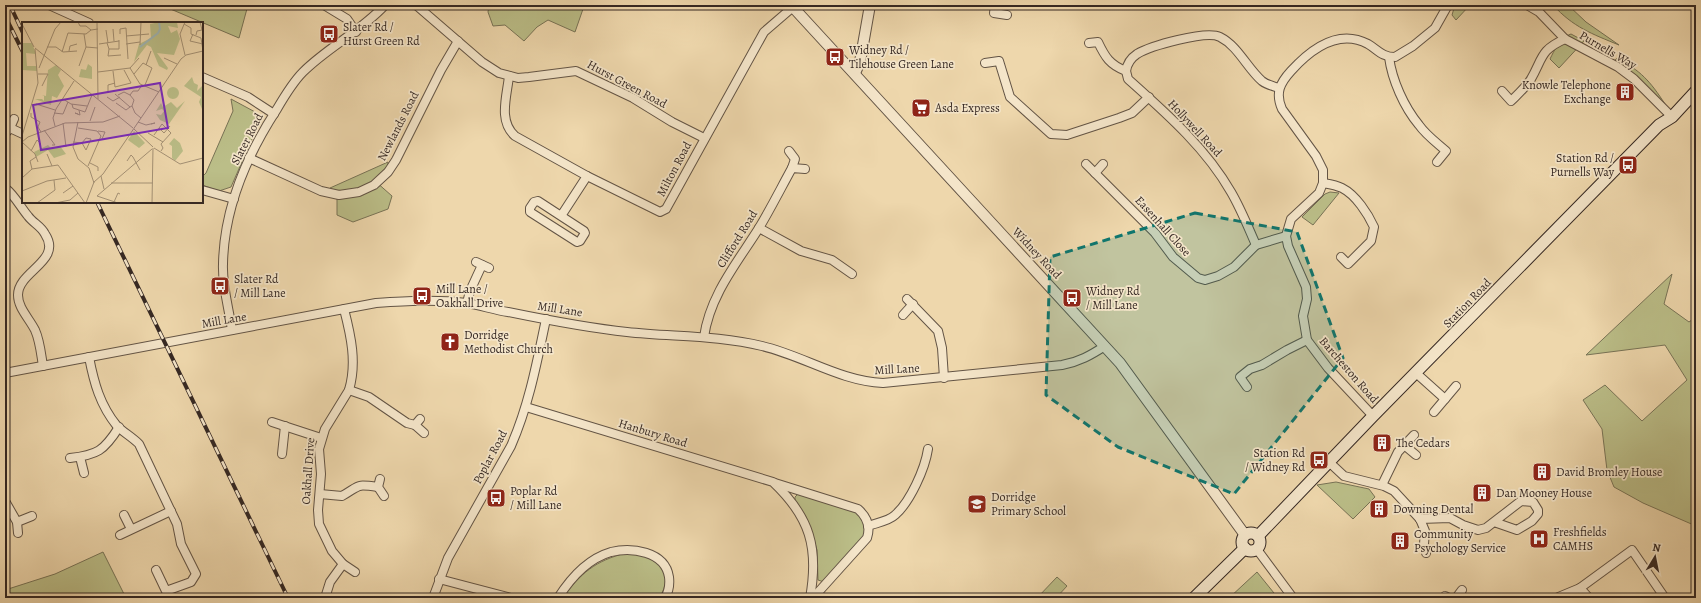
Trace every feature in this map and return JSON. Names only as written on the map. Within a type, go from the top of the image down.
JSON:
[{"type":"main road","name":"Station Road","points":[[1258,536],[1373,416],[1654,130],[1672,117],[1696,91]]},
{"type":"main road","points":[[1194,598],[1251,548],[1259,544],[1258,536],[1252,533],[1245,535],[1242,541],[1251,548]]},
{"type":"street","points":[[49,5],[87,22]]},
{"type":"street","points":[[324,5],[347,19],[356,32]]},
{"type":"street","name":"Slater Road","points":[[232,330],[222,266],[224,245],[234,199],[249,158],[274,114],[302,74],[356,32],[385,5]]},
{"type":"street","name":"Hurst Green Road","points":[[416,5],[482,62],[499,73],[509,76],[529,78],[566,72],[580,73],[633,98],[672,122],[704,138]]},
{"type":"street","points":[[855,73],[860,62],[870,5]]},
{"type":"street","points":[[996,5],[994,13],[1007,15]]},
{"type":"street","points":[[1256,245],[1286,236],[1292,219],[1297,212],[1314,199],[1319,193],[1323,183],[1323,170],[1320,164],[1279,102],[1279,88],[1282,82],[1295,67],[1319,46],[1342,39],[1368,44],[1383,55],[1395,57],[1435,28],[1448,5]]},
{"type":"street","name":"Purnells Way","points":[[1527,5],[1539,12],[1565,39],[1618,67],[1646,89],[1672,117]]},
{"type":"street","name":"Widney Road","points":[[792,6],[1105,346],[1134,382],[1245,535]]},
{"type":"street","name":"Milton Road","points":[[509,76],[504,115],[505,123],[515,136],[587,176],[660,212],[666,209],[764,32],[792,6]]},
{"type":"street","points":[[1126,71],[1126,66],[1130,60],[1137,54],[1149,49],[1204,35],[1214,35],[1226,40],[1262,82],[1279,88]]},
{"type":"street","name":"Purnells Way","points":[[1502,91],[1512,101],[1530,80],[1543,55],[1551,46],[1565,39]]},
{"type":"street","name":"Newlands Road","points":[[249,158],[330,194],[355,193],[370,187],[381,180],[396,160],[434,83],[458,41]]},
{"type":"street","name":"Hollywell Road","points":[[1089,43],[1098,42],[1110,63],[1126,71],[1128,79],[1181,128],[1214,166],[1231,192],[1256,245]]},
{"type":"street","points":[[1388,57],[1391,70],[1409,110],[1419,126],[1446,151],[1438,162]]},
{"type":"street","points":[[985,63],[999,61],[1005,86],[1010,97],[1051,134],[1067,135],[1119,118],[1132,113],[1149,97]]},
{"type":"street","points":[[203,77],[248,97],[274,114]]},
{"type":"street","points":[[14,119],[8,131],[22,134]]},
{"type":"street","points":[[789,151],[795,159],[792,168],[805,169]]},
{"type":"street","name":"Easenhall Close","points":[[1086,164],[1155,233],[1173,257],[1198,278],[1205,280],[1218,276],[1234,267],[1256,245]]},
{"type":"street","points":[[1095,173],[1103,164]]},
{"type":"street","name":"Clifford Road","points":[[704,337],[708,316],[725,282],[759,228],[792,168]]},
{"type":"street","points":[[561,216],[587,176]]},
{"type":"street","points":[[1323,183],[1342,188],[1349,193],[1366,214],[1374,227],[1371,241],[1348,264],[1341,257]]},
{"type":"street","points":[[5,188],[29,218],[42,230],[48,240],[49,247],[47,256],[21,283],[18,296],[21,308],[38,338],[43,366]]},
{"type":"street","points":[[203,190],[234,199]]},
{"type":"street","points":[[538,201],[561,216],[584,231],[585,233],[580,241],[577,242],[530,212],[530,208],[534,202],[538,201]]},
{"type":"street","points":[[759,228],[801,251],[832,260],[852,274]]},
{"type":"street","name":"Barcheston Road","points":[[1286,236],[1288,246],[1306,287],[1307,299],[1303,316],[1307,340],[1328,368],[1373,416]]},
{"type":"street","points":[[467,303],[470,291],[482,265]]},
{"type":"street","name":"Mill Lane","points":[[5,373],[376,303],[407,301],[467,303],[546,319],[627,332],[718,338],[763,346],[849,378],[866,382],[883,383],[944,378],[1072,363],[1090,356],[1105,346]]},
{"type":"street","points":[[903,315],[910,301],[938,331],[940,337],[944,378]]},
{"type":"street","name":"Oakhall Drive","points":[[344,309],[352,340],[353,361],[351,381],[349,390],[321,438],[319,449],[322,474],[318,510],[323,534],[332,551],[343,564],[355,572]]},
{"type":"street","name":"Poplar Road","points":[[433,598],[448,558],[511,446],[526,408],[546,319]]},
{"type":"street","name":"Barcheston Road","points":[[1247,387],[1240,377],[1245,373],[1307,340]]},
{"type":"street","points":[[89,357],[95,388],[101,402],[118,427],[129,434],[139,444],[177,524],[181,544],[196,574],[191,582],[166,591],[156,570]]},
{"type":"street","points":[[1416,373],[1445,399]]},
{"type":"street","points":[[1434,412],[1456,386]]},
{"type":"street","points":[[349,390],[369,397],[397,418],[417,422],[424,433]]},
{"type":"street","name":"Hanbury Road","points":[[526,408],[858,509],[864,514],[868,526]]},
{"type":"street","points":[[272,422],[321,438]]},
{"type":"street","points":[[282,454],[284,426]]},
{"type":"street","points":[[70,458],[96,454],[109,442],[118,427]]},
{"type":"street","points":[[1382,485],[1398,452],[1414,435]]},
{"type":"street","points":[[1404,445],[1416,455]]},
{"type":"street","points":[[813,598],[867,538],[868,526],[894,516],[904,504],[926,462],[928,449]]},
{"type":"street","points":[[80,457],[84,473]]},
{"type":"street","points":[[1329,462],[1344,476],[1382,485],[1394,491],[1420,519],[1425,531],[1424,544],[1426,553]]},
{"type":"street","name":"Hanbury Road","points":[[773,482],[785,493],[802,518],[812,540],[814,568],[810,598]]},
{"type":"street","points":[[320,494],[342,496],[355,486],[379,483],[384,496]]},
{"type":"street","points":[[5,501],[17,522],[18,533]]},
{"type":"street","points":[[1420,519],[1450,518],[1463,525],[1478,530],[1486,528],[1521,501],[1533,502],[1538,510],[1538,514],[1532,521],[1518,530],[1494,522]]},
{"type":"street","points":[[120,535],[171,511]]},
{"type":"street","points":[[124,515],[132,529]]},
{"type":"street","points":[[17,522],[32,516]]},
{"type":"street","points":[[1251,548],[1293,598]]},
{"type":"street","points":[[558,598],[581,569],[610,552],[628,550],[644,552],[656,557],[664,566],[670,583],[665,598]]},
{"type":"street","points":[[1556,598],[1580,588],[1632,550],[1665,598]]},
{"type":"street","points":[[325,598],[330,582],[343,564]]},
{"type":"street","points":[[439,579],[511,598]]},
{"type":"street","points":[[1580,588],[1588,598]]},
{"type":"street","points":[[1456,598],[1462,590]]},
{"type":"highlighted area","points":[[1195,213],[1297,232],[1343,358],[1234,494],[1118,447],[1046,395],[1050,257]]},
{"type":"green space","points":[[161,5],[248,5],[239,38]]},
{"type":"green space","points":[[489,5],[581,5],[583,9],[575,32],[548,20],[537,27],[524,41],[505,25],[493,26],[488,12]]},
{"type":"green space","points":[[1455,5],[1470,5],[1456,20],[1452,15]]},
{"type":"green space","points":[[1553,5],[1568,5],[1586,22],[1619,45],[1583,29],[1560,13]]},
{"type":"green space","points":[[1571,34],[1584,41],[1559,68],[1550,59],[1561,41]]},
{"type":"green space","points":[[1617,58],[1633,67],[1650,83],[1665,104],[1664,109],[1611,65]]},
{"type":"green space","points":[[231,99],[257,113],[259,123],[231,187],[219,191],[203,185],[203,176],[206,173],[233,111]]},
{"type":"green space","points":[[388,162],[388,165],[375,181],[392,196],[388,209],[353,222],[337,215],[337,192],[329,190],[330,188]]},
{"type":"green space","points":[[1330,192],[1339,193],[1313,225],[1302,217],[1325,194]]},
{"type":"green space","points":[[1672,274],[1664,304],[1689,322],[1696,317],[1696,526],[1643,503],[1614,487],[1607,470],[1602,429],[1583,400],[1605,385],[1642,421],[1687,380],[1665,345],[1586,355]]},
{"type":"green space","points":[[1336,482],[1369,489],[1375,497],[1353,519],[1317,485]]},
{"type":"green space","points":[[798,494],[855,510],[865,520],[865,536],[824,582],[818,580],[817,550],[806,517],[795,500],[795,497]]},
{"type":"green space","points":[[103,552],[126,598],[5,598],[5,590],[55,574]]},
{"type":"green space","points":[[626,553],[645,557],[653,560],[659,565],[664,572],[666,579],[664,588],[659,598],[562,598],[582,575],[597,564]]},
{"type":"green space","points":[[1257,572],[1278,598],[1229,598]]},
{"type":"green space","points":[[1057,577],[1067,586],[1056,598],[1037,598]]},
{"type":"railway","points":[[10,5],[22,31]]},
{"type":"railway","points":[[5,16],[22,50]]},
{"type":"railway","points":[[97,203],[288,598]]},
{"type":"place","name":"Slater Rd / Hurst Green Rd","points":[[329,34]]},
{"type":"place","name":"Widney Rd / Tilehouse Green Lane","points":[[835,57]]},
{"type":"place","name":"Knowle Telephone Exchange","points":[[1625,92]]},
{"type":"place","name":"Asda Express","points":[[921,108]]},
{"type":"place","name":"Station Rd / Purnells Way","points":[[1628,165]]},
{"type":"place","name":"Slater Rd / Mill Lane","points":[[220,286]]},
{"type":"place","name":"Mill Lane / Oakhall Drive","points":[[422,296]]},
{"type":"place","name":"Widney Rd / Mill Lane","points":[[1072,298]]},
{"type":"place","name":"Dorridge Methodist Church","points":[[450,342]]},
{"type":"place","name":"The Cedars","points":[[1382,443]]},
{"type":"place","name":"Station Rd / Widney Rd","points":[[1319,460]]},
{"type":"place","name":"David Bromley House","points":[[1542,472]]},
{"type":"place","name":"Dan Mooney House","points":[[1482,493]]},
{"type":"place","name":"Poplar Rd / Mill Lane","points":[[496,498]]},
{"type":"place","name":"Dorridge Primary School","points":[[977,504]]},
{"type":"place","name":"Downing Dental","points":[[1379,509]]},
{"type":"place","name":"Freshfields CAMHS","points":[[1539,539]]},
{"type":"place","name":"Community Psychology Service","points":[[1400,541]]}]
